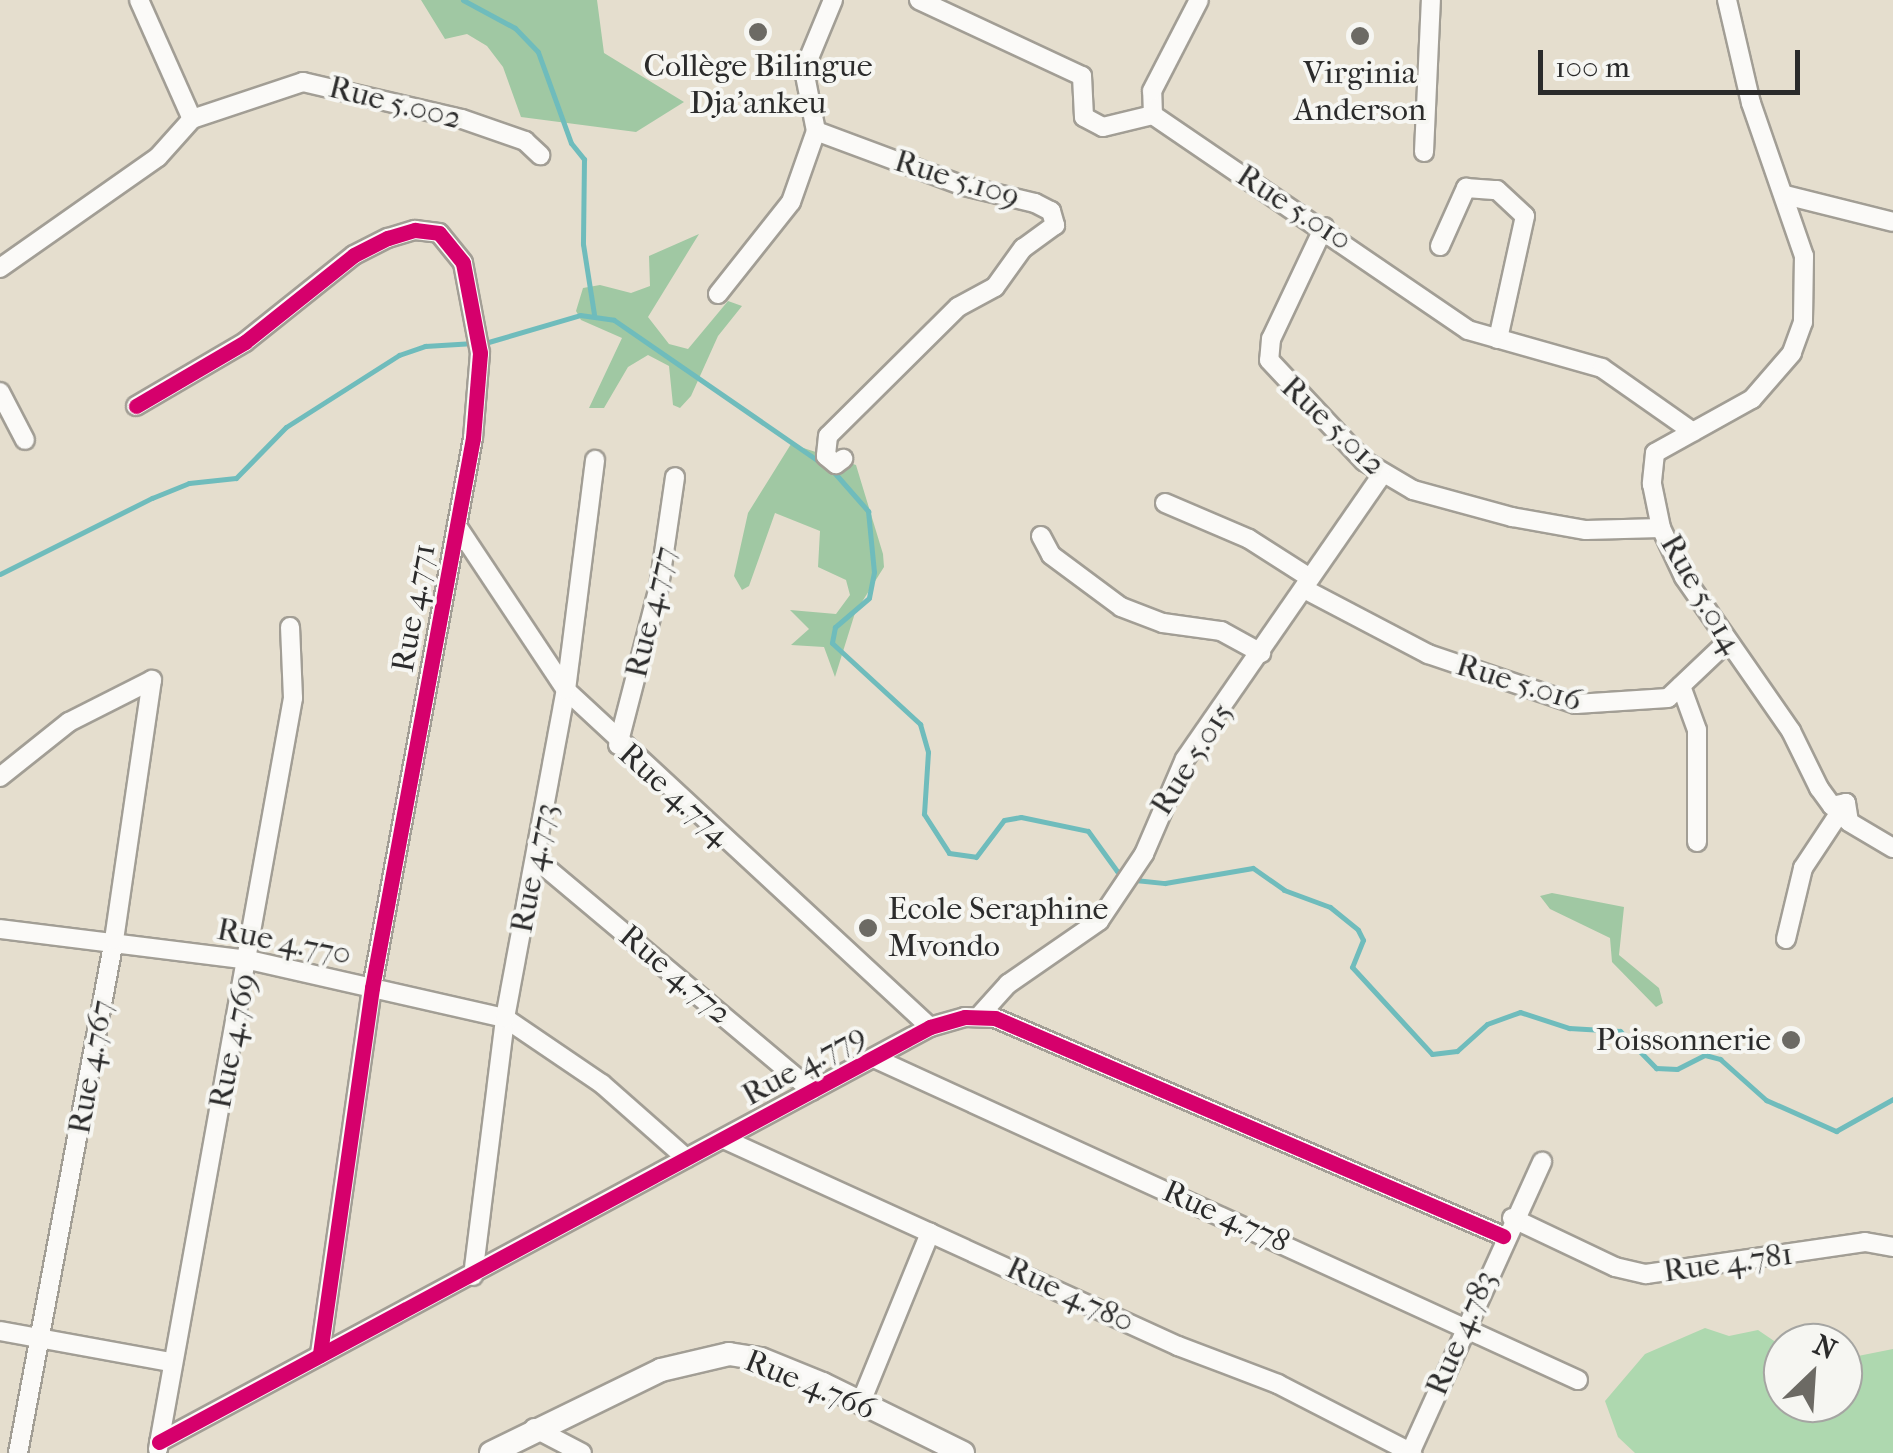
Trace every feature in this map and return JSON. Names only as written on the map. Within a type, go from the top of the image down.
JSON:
[{"type":"street","points":[[139,0],[192,119]]},
{"type":"street","points":[[718,294],[791,202],[816,132],[804,70],[833,0]]},
{"type":"street","points":[[919,0],[1082,76],[1084,117],[1103,127],[1153,116],[1152,91],[1200,0]]},
{"type":"street","points":[[1424,152],[1432,0]]},
{"type":"street","name":"Rue 5.014","points":[[1727,0],[1747,90],[1785,195],[1807,272],[1799,336],[1752,398],[1651,458],[1661,528],[1727,642],[1791,731],[1832,806],[1846,803],[1849,822],[1893,848]]},
{"type":"street","name":"Rue 5.002","points":[[0,268],[158,157],[192,119],[303,82],[462,118],[525,141],[540,156]]},
{"type":"street","name":"Rue 5.010","points":[[1153,116],[1324,228],[1450,319],[1498,339],[1602,368],[1693,432]]},
{"type":"street","name":"Rue 5.109","points":[[816,132],[964,186],[1035,203],[1051,211],[1055,225],[1023,248],[995,287],[958,307],[828,436],[826,456],[836,464],[843,459]]},
{"type":"street","points":[[1440,246],[1466,188],[1497,190],[1525,216],[1498,339]]},
{"type":"street","points":[[1785,195],[1893,222]]},
{"type":"street","name":"Rue 5.012","points":[[1324,228],[1271,339],[1269,360],[1382,476],[1512,517],[1586,530],[1661,528]]},
{"type":"street","name":"Rue 4.771","points":[[136,406],[245,342],[354,255],[414,230],[439,233],[463,263],[480,353],[457,526],[372,988],[320,1355]]},
{"type":"street","points":[[0,392],[26,440]]},
{"type":"street","name":"Rue 4.773","points":[[473,1276],[505,1018],[566,690],[595,460]]},
{"type":"street","name":"Rue 5.015","points":[[980,1015],[1008,984],[1099,921],[1144,854],[1184,760],[1382,476]]},
{"type":"street","name":"Rue 4.777","points":[[618,746],[660,587],[675,478]]},
{"type":"street","points":[[1166,503],[1249,539],[1308,584]]},
{"type":"street","name":"Rue 4.774","points":[[457,526],[566,690],[618,746],[930,1027]]},
{"type":"street","points":[[1041,536],[1051,555],[1121,606],[1163,624],[1221,632],[1262,653]]},
{"type":"street","name":"Rue 5.016","points":[[1308,584],[1428,654],[1554,700],[1639,703],[1668,698],[1727,642]]},
{"type":"street","name":"Rue 4.769","points":[[158,1448],[170,1362],[249,960],[293,698],[290,627]]},
{"type":"street","name":"Rue 4.767","points":[[0,777],[69,722],[152,680],[114,940],[18,1453]]},
{"type":"street","points":[[1681,686],[1697,730],[1697,842]]},
{"type":"street","points":[[1786,939],[1802,868],[1846,803]]},
{"type":"street","name":"Rue 4.772","points":[[537,860],[812,1091]]},
{"type":"street","name":"Rue 4.770","points":[[0,929],[67,942],[114,940],[249,960],[505,1018],[602,1084],[686,1158]]},
{"type":"street","points":[[980,1015],[1503,1236]]},
{"type":"street","name":"Rue 4.779","points":[[158,1448],[320,1355],[930,1027],[980,1015]]},
{"type":"street","name":"Rue 4.778","points":[[874,1058],[1578,1380]]},
{"type":"street","name":"Rue 4.780","points":[[726,1140],[1278,1384],[1411,1453]]},
{"type":"street","name":"Rue 4.783","points":[[1411,1453],[1503,1236],[1542,1162]]},
{"type":"street","name":"Rue 4.781","points":[[1512,1218],[1615,1267],[1646,1274],[1865,1242],[1893,1248]]},
{"type":"street","points":[[861,1402],[930,1233]]},
{"type":"street","points":[[0,1331],[170,1362]]},
{"type":"street","name":"Rue 4.766","points":[[490,1453],[534,1428],[661,1370],[729,1354],[761,1359],[861,1402],[962,1453]]},
{"type":"street","points":[[534,1428],[582,1453]]},
{"type":"green space","points":[[421,0],[597,0],[604,53],[684,102],[636,132],[521,117],[503,67],[487,46],[467,34],[445,39]]},
{"type":"green space","points":[[699,234],[648,317],[669,344],[688,349],[728,301],[742,306],[718,336],[691,396],[680,408],[673,405],[669,366],[648,355],[628,367],[604,408],[589,408],[622,338],[581,320],[576,311],[583,288],[600,285],[631,293],[650,286],[649,256]]},
{"type":"green space","points":[[791,444],[856,465],[883,554],[884,567],[855,613],[835,677],[824,647],[791,645],[809,629],[790,610],[836,614],[850,595],[846,580],[818,567],[820,531],[775,513],[749,586],[742,590],[734,576],[748,513]]},
{"type":"green space","points":[[1552,893],[1624,907],[1619,955],[1659,988],[1663,1003],[1656,1007],[1612,962],[1610,938],[1550,909],[1540,896]]},
{"type":"green space","points":[[1705,1328],[1729,1336],[1758,1330],[1763,1333],[1763,1423],[1863,1423],[1863,1355],[1893,1349],[1893,1453],[1635,1453],[1618,1437],[1605,1401],[1645,1354]]},
{"type":"waterway","points":[[463,0],[515,28],[538,52],[571,143],[584,159],[583,244],[594,314]]},
{"type":"waterway","points":[[485,343],[580,315],[614,320],[823,464]]},
{"type":"waterway","points":[[0,574],[152,498],[189,483],[236,478],[286,427],[399,355],[425,346],[474,343]]},
{"type":"waterway","points":[[832,470],[868,511],[874,572],[869,598],[835,627],[832,643],[920,724],[928,752],[924,814],[949,853],[976,857],[1004,820],[1021,817],[1088,831],[1117,871],[1135,880],[1165,883],[1253,868],[1284,890],[1330,907],[1358,930],[1363,940],[1352,967],[1432,1054],[1457,1051],[1487,1024],[1520,1012],[1569,1028],[1620,1031],[1656,1068],[1677,1069],[1705,1055],[1720,1059],[1766,1100],[1836,1131],[1893,1099]]},
{"type":"cycle path","points":[[136,406],[245,342],[354,255],[388,238],[415,230],[439,233],[463,263],[480,353],[473,438],[372,988],[320,1355]]},
{"type":"cycle path","points":[[159,1442],[930,1027],[965,1017],[995,1018],[1503,1236]]},
{"type":"place","name":"Collège Bilingue Dja'ankeu","points":[[758,32]]},
{"type":"place","name":"Virginia Anderson","points":[[1360,36]]},
{"type":"place","name":"Ecole Seraphine Mvondo","points":[[868,928]]},
{"type":"place","name":"Poissonnerie","points":[[1791,1040]]}]
